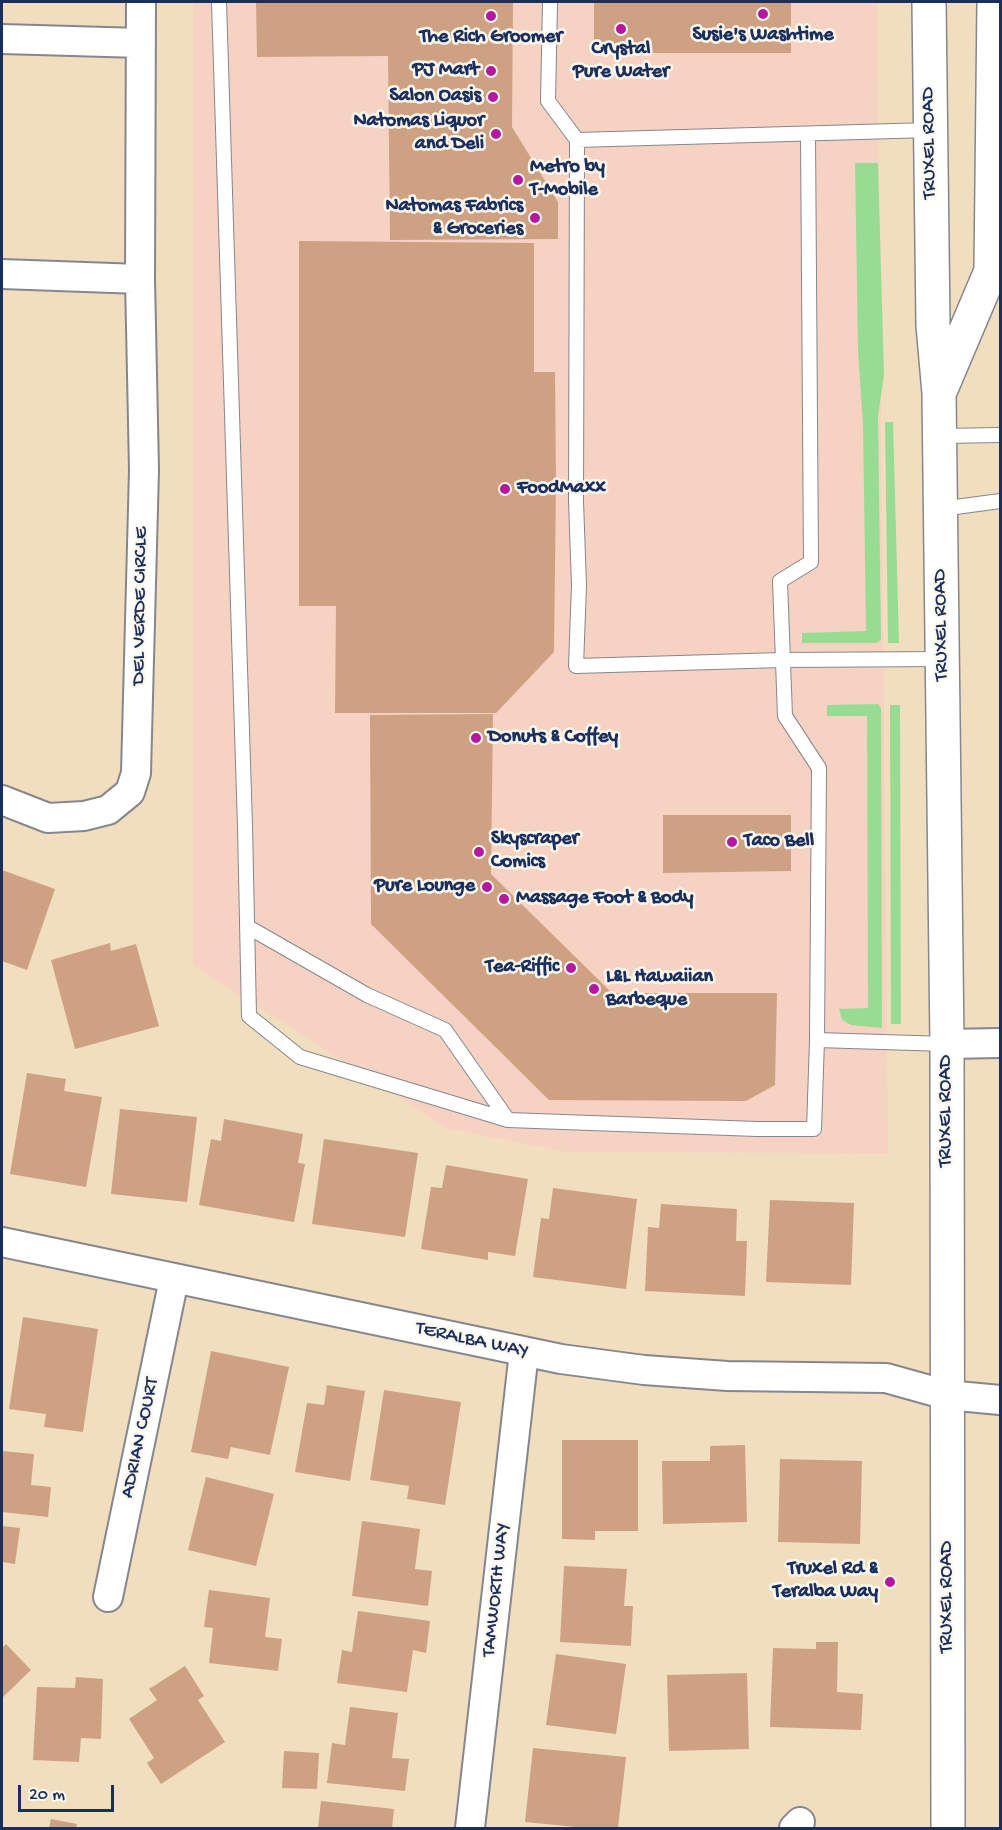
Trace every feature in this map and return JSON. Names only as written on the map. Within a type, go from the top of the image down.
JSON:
[{"type":"main road","name":"TRUXEL ROAD","points":[[929,2],[933,326],[939,393],[943,659],[947,1044],[948,1828]]},
{"type":"main road","name":"TRUXEL ROAD","points":[[939,393],[992,271],[994,2]]},
{"type":"street","name":"DEL VERDE CIRCLE","points":[[2,800],[48,818],[84,816],[108,810],[130,792],[136,773],[144,470],[140,279],[141,2]]},
{"type":"street","points":[[2,39],[141,43]]},
{"type":"street","points":[[2,274],[140,279]]},
{"type":"street","points":[[947,1044],[1000,1043]]},
{"type":"street","name":"TERALBA WAY","points":[[2,1242],[561,1359],[644,1370],[728,1376],[886,1378],[947,1395],[1000,1400]]},
{"type":"street","name":"ADRIAN COURT","points":[[108,1597],[174,1279]]},
{"type":"street","name":"TAMWORTH WAY","points":[[470,1828],[524,1352]]},
{"type":"lane","points":[[219,2],[249,1016],[300,1057],[508,1120],[814,1129],[819,768],[785,716],[780,581],[811,562],[808,134]]},
{"type":"lane","points":[[550,2],[548,101],[577,140],[576,501],[579,585],[576,666],[782,660],[943,659]]},
{"type":"lane","points":[[577,140],[930,130]]},
{"type":"lane","points":[[940,436],[1000,435]]},
{"type":"lane","points":[[941,509],[1000,501]]},
{"type":"lane","points":[[248,927],[367,995],[445,1030],[508,1120]]},
{"type":"lane","points":[[817,1040],[947,1044]]},
{"type":"shaded area","points":[[193,2],[877,2],[888,1153],[567,1152],[446,1128],[193,965]]},
{"type":"green space","points":[[855,163],[878,163],[884,375],[878,416],[881,640],[876,643],[802,643],[802,633],[866,631],[863,424],[858,351]]},
{"type":"green space","points":[[885,422],[893,422],[899,643],[888,643]]},
{"type":"green space","points":[[878,704],[881,708],[882,1028],[851,1025],[842,1020],[839,1009],[868,1008],[867,716],[827,716],[827,705]]},
{"type":"green space","points":[[890,705],[900,705],[901,1024],[891,1024]]},
{"type":"building","points":[[256,2],[513,2],[512,127],[558,202],[558,239],[390,240],[388,56],[257,57]]},
{"type":"building","points":[[594,2],[791,2],[791,53],[594,53]]},
{"type":"building","points":[[299,241],[534,243],[534,372],[555,372],[554,652],[496,713],[335,713],[336,606],[299,606]]},
{"type":"building","points":[[493,714],[491,874],[612,993],[777,993],[775,1085],[746,1101],[549,1100],[371,924],[370,715]]},
{"type":"building","points":[[663,815],[791,815],[791,871],[663,873]]},
{"type":"building","points":[[2,870],[55,889],[27,970],[2,961]]},
{"type":"building","points":[[110,943],[111,951],[136,944],[159,1026],[75,1049],[51,960]]},
{"type":"building","points":[[27,1073],[66,1079],[64,1091],[102,1097],[86,1187],[10,1174]]},
{"type":"building","points":[[120,1109],[197,1117],[187,1202],[111,1194]]},
{"type":"building","points":[[224,1119],[303,1134],[298,1163],[305,1164],[294,1222],[199,1205],[211,1139],[221,1141]]},
{"type":"building","points":[[324,1139],[418,1153],[405,1237],[312,1224]]},
{"type":"building","points":[[446,1165],[528,1179],[515,1256],[488,1252],[488,1260],[421,1249],[431,1187],[442,1188]]},
{"type":"building","points":[[553,1188],[637,1199],[626,1289],[533,1277],[541,1218],[549,1219]]},
{"type":"building","points":[[770,1200],[854,1203],[851,1285],[766,1282]]},
{"type":"building","points":[[661,1204],[737,1209],[736,1241],[747,1241],[745,1296],[645,1291],[648,1227],[659,1228]]},
{"type":"building","points":[[23,1317],[98,1329],[83,1432],[44,1427],[46,1414],[9,1409]]},
{"type":"building","points":[[211,1351],[289,1367],[270,1455],[231,1447],[228,1459],[191,1452]]},
{"type":"building","points":[[327,1385],[365,1391],[350,1481],[295,1472],[307,1403],[324,1405]]},
{"type":"building","points":[[384,1390],[461,1402],[445,1505],[407,1499],[409,1486],[370,1480]]},
{"type":"building","points":[[562,1440],[638,1440],[638,1531],[595,1531],[595,1540],[562,1539]]},
{"type":"building","points":[[745,1445],[747,1522],[663,1524],[662,1461],[710,1461],[710,1446]]},
{"type":"building","points":[[2,1451],[34,1454],[31,1485],[51,1487],[48,1517],[2,1512]]},
{"type":"building","points":[[780,1459],[862,1461],[860,1544],[778,1542]]},
{"type":"building","points":[[206,1477],[274,1494],[256,1566],[188,1550]]},
{"type":"building","points":[[362,1521],[420,1529],[415,1569],[432,1571],[428,1606],[352,1596]]},
{"type":"building","points":[[2,1526],[20,1528],[15,1564],[2,1562]]},
{"type":"building","points":[[564,1566],[627,1569],[624,1606],[633,1606],[631,1646],[560,1642]]},
{"type":"building","points":[[209,1590],[270,1598],[265,1637],[282,1639],[278,1671],[209,1663],[213,1628],[204,1627]]},
{"type":"building","points":[[358,1611],[430,1621],[426,1653],[413,1650],[407,1692],[337,1683],[342,1650],[352,1652]]},
{"type":"building","points":[[816,1642],[838,1642],[837,1692],[863,1694],[861,1730],[770,1727],[773,1648],[816,1649]]},
{"type":"building","points":[[6,1644],[31,1670],[2,1698],[2,1648]]},
{"type":"building","points":[[556,1654],[626,1664],[616,1734],[546,1725]]},
{"type":"building","points":[[185,1666],[204,1696],[198,1700],[225,1742],[161,1784],[147,1763],[154,1758],[129,1719],[157,1700],[149,1689]]},
{"type":"building","points":[[747,1673],[749,1749],[669,1751],[667,1675]]},
{"type":"building","points":[[76,1677],[103,1679],[101,1739],[81,1738],[79,1762],[33,1760],[37,1687],[75,1688]]},
{"type":"building","points":[[350,1707],[398,1713],[392,1758],[409,1759],[405,1791],[327,1783],[332,1743],[345,1745]]},
{"type":"building","points":[[533,1748],[626,1757],[618,1828],[586,1828],[525,1822]]},
{"type":"building","points":[[284,1751],[319,1753],[317,1789],[282,1788]]},
{"type":"building","points":[[321,1801],[394,1809],[392,1828],[318,1828]]},
{"type":"building","points":[[51,1819],[77,1824],[76,1828],[49,1828]]},
{"type":"place","name":"Susie's Washtime","points":[[763,14]]},
{"type":"place","name":"The Rich Groomer","points":[[491,16]]},
{"type":"place","name":"Crystal Pure Water","points":[[621,29]]},
{"type":"place","name":"PJ Mart","points":[[491,71]]},
{"type":"place","name":"Salon Oasis","points":[[493,97]]},
{"type":"place","name":"Natomas Liquor and Deli","points":[[496,134]]},
{"type":"place","name":"Metro by T-Mobile","points":[[518,180]]},
{"type":"place","name":"Natomas Fabrics & Groceries","points":[[535,218]]},
{"type":"place","name":"FoodMaxx","points":[[505,489]]},
{"type":"place","name":"Donuts & Coffey","points":[[476,738]]},
{"type":"place","name":"Taco Bell","points":[[732,842]]},
{"type":"place","name":"Skyscraper Comics","points":[[479,852]]},
{"type":"place","name":"Pure Lounge","points":[[487,887]]},
{"type":"place","name":"Massage Foot & Body","points":[[504,899]]},
{"type":"place","name":"Tea-Riffic","points":[[571,968]]},
{"type":"place","name":"L&L Hawaiian Barbeque","points":[[594,989]]},
{"type":"place","name":"Truxel Rd & Teralba Way","points":[[890,1582]]}]
